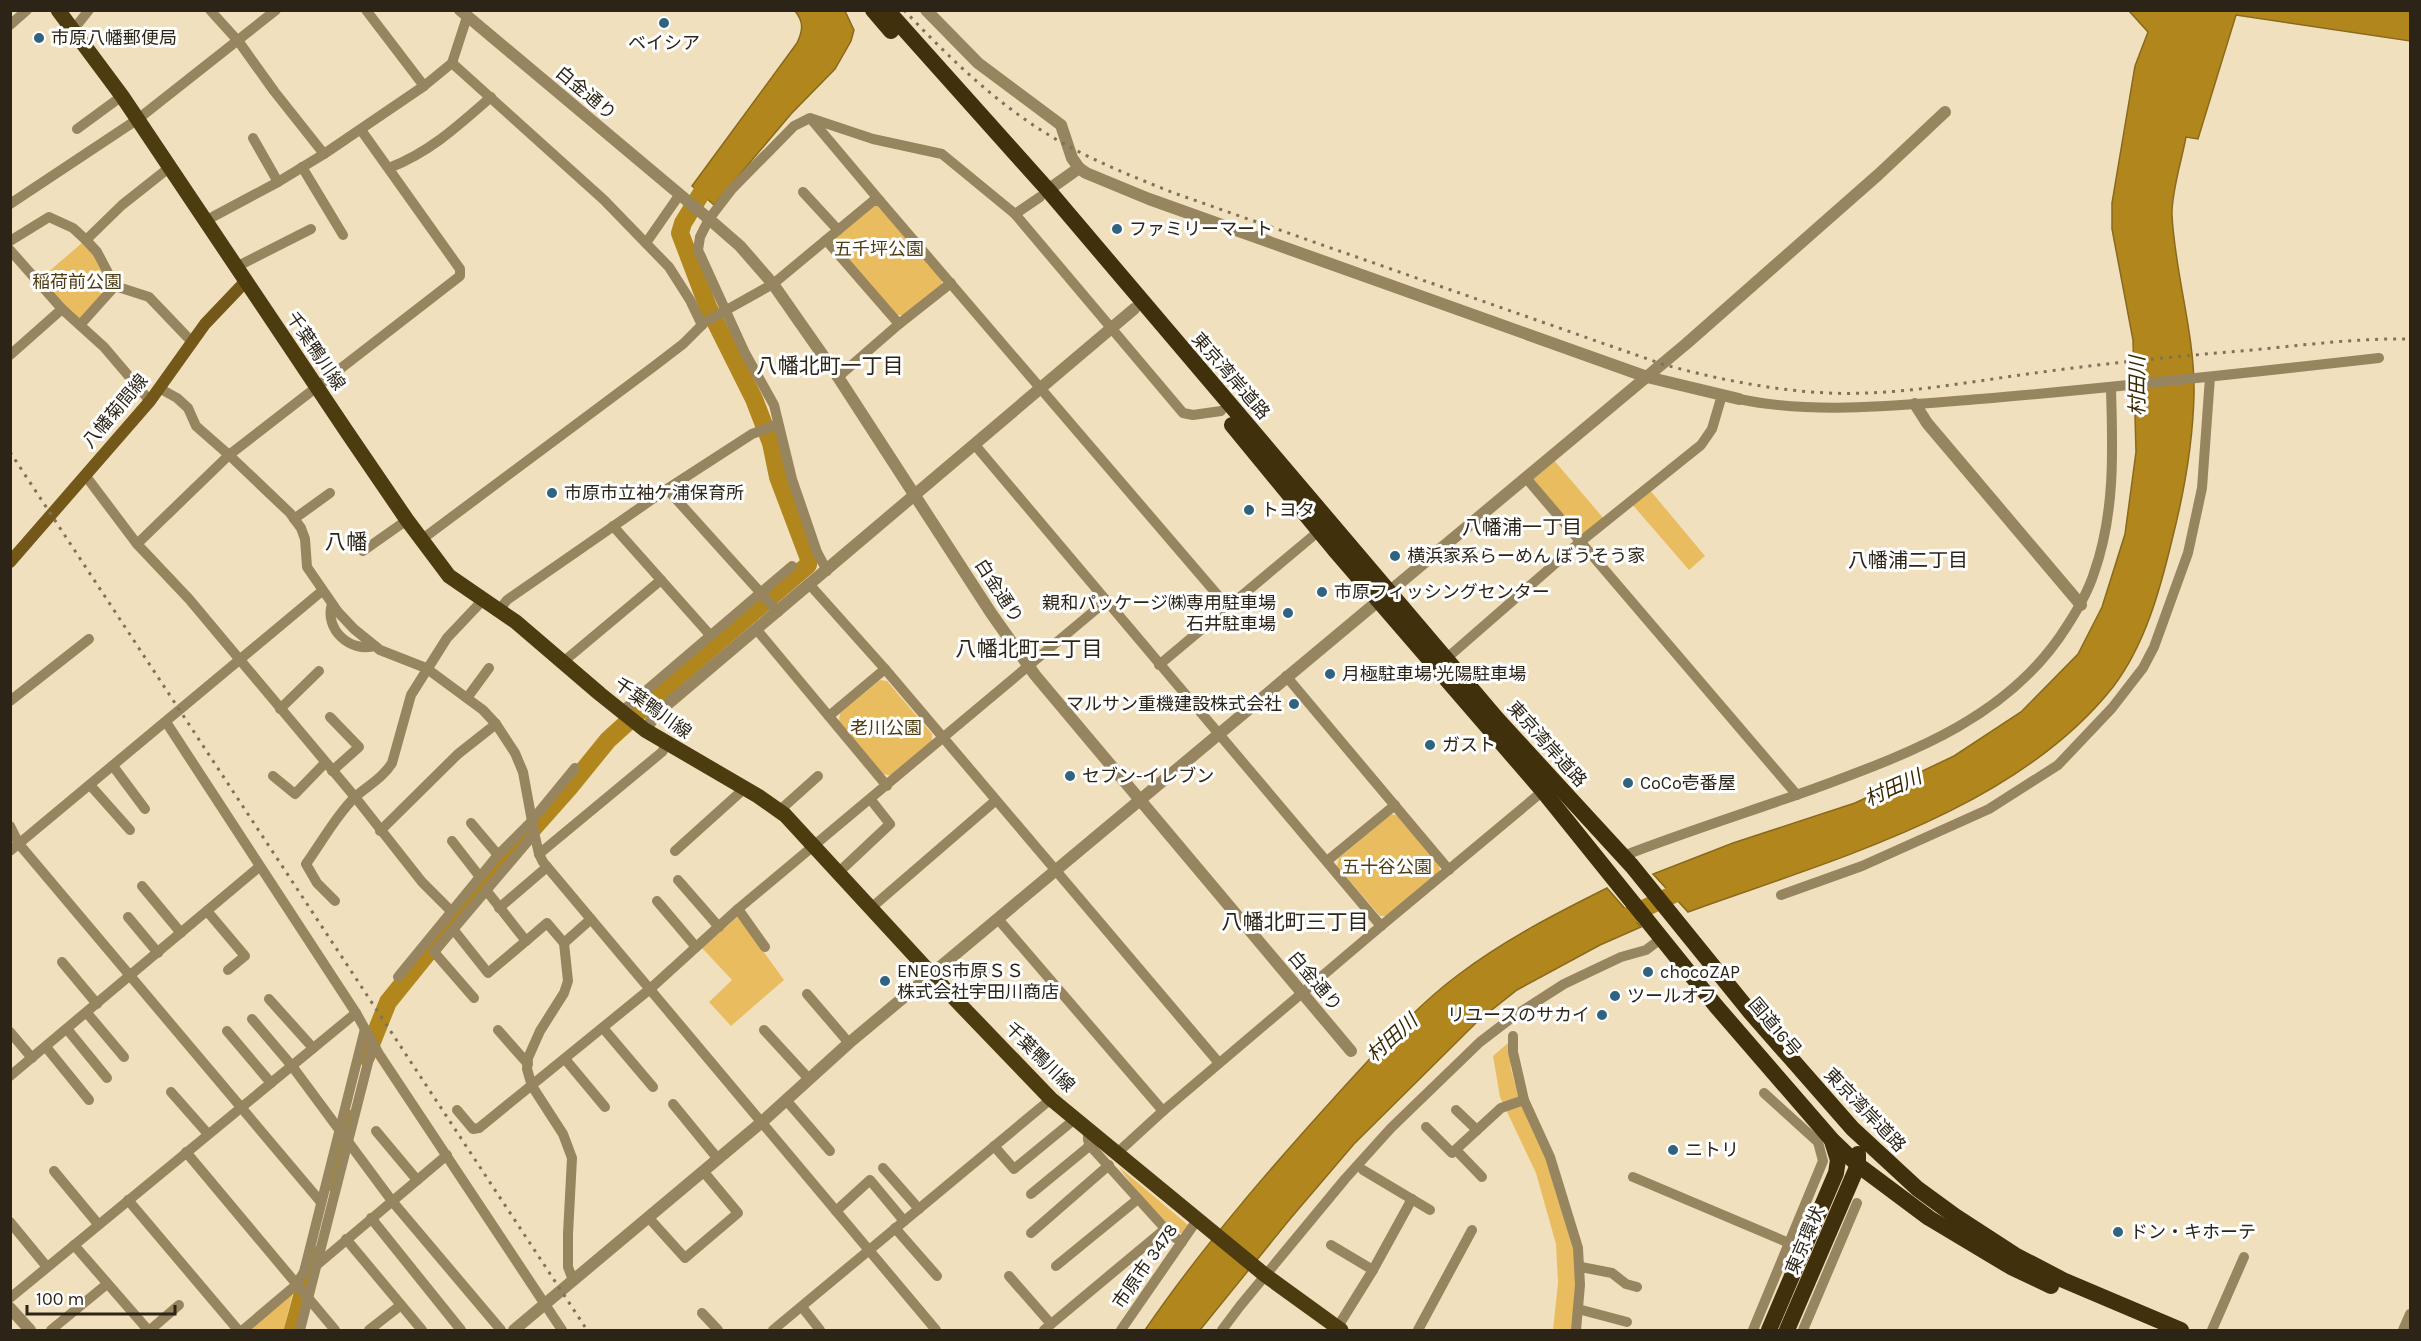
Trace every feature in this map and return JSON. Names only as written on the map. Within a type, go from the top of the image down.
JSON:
[{"type":"highway","name":"東京湾岸道路","points":[[873,10],[1044,193],[1134,309],[1319,531],[1446,658],[1571,800],[1622,867],[1730,1023],[1832,1140],[1929,1218],[1992,1256],[2068,1294],[2154,1330]]},
{"type":"highway","name":"東京湾岸道路","points":[[887,10],[1384,595],[1543,791],[1622,867],[1666,930],[1852,1128],[1918,1189],[2015,1255],[2063,1280],[2181,1330]]},
{"type":"highway","name":"国道16号","points":[[1666,930],[1855,1148],[1856,1161]]},
{"type":"highway","name":"東京環状","points":[[1769,1330],[1836,1173],[1838,1160],[1832,1140]]},
{"type":"highway","points":[[1856,1161],[1868,1155],[1881,1156]]},
{"type":"highway","name":"東京環状","points":[[1788,1286],[1816,1239],[1846,1169],[1856,1161]]},
{"type":"highway","name":"東京環状","points":[[1787,1330],[1856,1161]]},
{"type":"main road","name":"千葉鴨川線","points":[[58,10],[138,119],[245,282],[407,520],[449,576],[499,610],[631,719],[667,744],[745,788],[779,811],[816,846],[871,908],[1051,1099],[1075,1119],[1113,1160],[1339,1329]]},
{"type":"main road","name":"八幡菊間線","points":[[10,562],[150,401],[205,324],[245,282]]},
{"type":"street","points":[[10,25],[27,10]]},
{"type":"street","points":[[73,30],[89,10]]},
{"type":"street","points":[[210,10],[239,42],[324,154]]},
{"type":"street","points":[[10,204],[138,119],[239,42],[276,10]]},
{"type":"street","points":[[366,10],[424,86]]},
{"type":"street","points":[[926,10],[978,63],[1061,125],[1072,158],[1079,168],[1149,199],[1647,377],[1722,395],[1776,404],[1832,406],[1915,404],[2111,389],[2379,358]]},
{"type":"street","points":[[205,221],[278,182],[324,154],[424,86],[452,63],[466,13]]},
{"type":"street","name":"白金通り","points":[[466,13],[740,246],[773,284],[838,377],[914,497],[1029,667],[1351,1051]]},
{"type":"street","points":[[452,63],[604,200],[646,243],[669,267],[703,324]]},
{"type":"street","points":[[77,129],[122,96]]},
{"type":"street","points":[[389,168],[409,160],[436,144],[491,97]]},
{"type":"street","points":[[514,1330],[763,1121],[849,1043],[932,973],[1647,377],[1879,174],[1945,112]]},
{"type":"street","points":[[810,118],[1227,606]]},
{"type":"street","points":[[827,571],[817,552],[792,478],[774,405],[723,312],[698,250],[700,237],[709,219],[732,189],[794,126],[810,118],[873,139],[942,154],[1015,214],[1110,330],[1183,413],[1193,415],[1221,411]]},
{"type":"street","points":[[137,544],[229,454],[460,276],[460,269],[361,130]]},
{"type":"street","points":[[253,138],[278,182]]},
{"type":"street","points":[[86,240],[122,205],[170,167]]},
{"type":"street","points":[[302,167],[343,235]]},
{"type":"street","points":[[1015,214],[1079,168]]},
{"type":"street","points":[[803,192],[838,230]]},
{"type":"street","points":[[646,243],[680,194]]},
{"type":"street","points":[[421,540],[660,362],[703,324],[773,284],[873,201],[880,201]]},
{"type":"street","points":[[10,241],[49,217],[73,228],[96,252],[115,286],[149,297],[192,342]]},
{"type":"street","points":[[236,267],[311,229]]},
{"type":"street","points":[[826,240],[899,324]]},
{"type":"street","points":[[10,250],[62,309],[104,346],[150,401]]},
{"type":"street","points":[[838,377],[951,283]]},
{"type":"street","points":[[80,325],[115,286]]},
{"type":"street","points":[[10,355],[62,309]]},
{"type":"street","points":[[631,719],[656,714],[758,630],[1134,309]]},
{"type":"street","points":[[1781,895],[1862,866],[1989,809],[2058,765],[2112,708],[2143,668],[2154,647],[2188,553],[2202,488],[2210,377]]},
{"type":"street","points":[[159,388],[177,398],[188,408],[196,426],[229,454],[294,519],[305,539],[307,567],[322,591],[354,629],[380,650],[426,668],[483,710],[496,724],[515,753],[523,772],[539,854],[548,867],[936,1330]]},
{"type":"street","points":[[1622,867],[1797,795],[1899,757],[1979,716],[2026,677],[2049,651],[2081,604],[2094,574],[2109,516],[2113,457],[2111,389]]},
{"type":"street","points":[[1446,658],[1580,542],[1701,446],[1712,429],[1722,395]]},
{"type":"street","points":[[1915,404],[1927,423],[2081,604]]},
{"type":"street","points":[[499,610],[507,600],[667,489],[753,434],[778,424]]},
{"type":"street","points":[[975,445],[1381,926]]},
{"type":"street","points":[[85,476],[137,544],[189,599],[355,797],[422,882],[451,911]]},
{"type":"street","points":[[1526,478],[1797,795]]},
{"type":"street","points":[[667,489],[759,594],[778,612]]},
{"type":"street","points":[[294,519],[330,493]]},
{"type":"street","points":[[363,551],[407,520]]},
{"type":"street","points":[[613,526],[710,635]]},
{"type":"street","points":[[1160,665],[1227,606],[1319,531]]},
{"type":"street","points":[[631,719],[710,635],[792,566]]},
{"type":"street","points":[[563,662],[661,580]]},
{"type":"street","points":[[810,585],[885,669],[1219,1063]]},
{"type":"street","points":[[15,847],[322,591]]},
{"type":"street","points":[[335,901],[317,883],[306,864],[339,815],[355,797],[386,773],[392,763],[411,695],[426,668],[447,638],[483,600]]},
{"type":"street","points":[[457,1110],[473,1129],[480,1128],[650,989],[738,909],[1106,602]]},
{"type":"street","points":[[332,604],[329,613],[332,623],[344,642],[363,649],[375,646]]},
{"type":"street","points":[[758,630],[887,786]]},
{"type":"street","points":[[10,701],[89,639]]},
{"type":"street","points":[[467,698],[489,668]]},
{"type":"street","points":[[829,716],[885,669]]},
{"type":"street","points":[[280,709],[319,671]]},
{"type":"street","points":[[1286,676],[1449,870]]},
{"type":"street","points":[[273,776],[295,794],[359,747],[330,717]]},
{"type":"street","points":[[166,722],[562,1330]]},
{"type":"street","points":[[380,831],[458,754],[496,724]]},
{"type":"street","points":[[539,854],[662,752],[667,744]]},
{"type":"street","points":[[113,766],[145,809]]},
{"type":"street","points":[[474,998],[434,952],[486,890],[533,826],[539,812],[575,768]]},
{"type":"street","points":[[779,811],[818,776]]},
{"type":"street","points":[[90,785],[130,830]]},
{"type":"street","points":[[675,851],[745,788]]},
{"type":"street","points":[[1031,1233],[1113,1160],[1163,1111],[1543,791]]},
{"type":"street","points":[[839,872],[890,824],[871,800]]},
{"type":"street","points":[[871,908],[995,801]]},
{"type":"street","points":[[1327,861],[1395,805]]},
{"type":"street","points":[[471,823],[498,855]]},
{"type":"street","points":[[10,826],[15,847],[131,975],[320,1201]]},
{"type":"street","points":[[398,976],[498,855],[533,826]]},
{"type":"street","points":[[452,841],[480,877]]},
{"type":"street","points":[[10,1076],[259,867]]},
{"type":"street","points":[[499,908],[548,867]]},
{"type":"street","points":[[678,880],[719,927]]},
{"type":"street","points":[[142,886],[181,933]]},
{"type":"street","points":[[486,890],[526,941]]},
{"type":"street","points":[[657,902],[696,947]]},
{"type":"street","points":[[738,909],[765,947]]},
{"type":"street","points":[[207,911],[245,956],[228,970]]},
{"type":"street","points":[[128,917],[158,953]]},
{"type":"street","points":[[564,943],[591,919]]},
{"type":"street","points":[[998,919],[1163,1111]]},
{"type":"street","points":[[453,929],[488,973],[547,923],[564,943],[568,981],[564,993],[540,1031],[528,1064],[532,1086],[563,1134],[572,1158],[568,1267],[573,1280]]},
{"type":"street","points":[[1222,1330],[1263,1274],[1345,1179],[1391,1128],[1480,1042],[1514,1016],[1564,984],[1621,957],[1646,950],[1666,930]]},
{"type":"street","points":[[62,962],[97,1004]]},
{"type":"street","points":[[807,994],[849,1043]]},
{"type":"street","points":[[269,999],[313,1048]]},
{"type":"street","points":[[87,1012],[124,1057]]},
{"type":"street","points":[[10,1298],[356,1013]]},
{"type":"street","points":[[252,1019],[292,1065],[392,1202],[501,1330]]},
{"type":"street","points":[[603,1028],[653,1087]]},
{"type":"street","points":[[68,1029],[107,1078]]},
{"type":"street","points":[[243,1330],[296,1285],[304,1272],[365,1029]]},
{"type":"street","points":[[498,1030],[528,1064]]},
{"type":"street","points":[[764,1030],[809,1079]]},
{"type":"street","points":[[227,1031],[271,1083]]},
{"type":"street","points":[[10,1032],[32,1058]]},
{"type":"street","points":[[1513,1036],[1513,1052],[1524,1100],[1550,1157],[1578,1248],[1581,1267],[1576,1330]]},
{"type":"street","points":[[300,1330],[373,1043]]},
{"type":"street","points":[[46,1047],[89,1100]]},
{"type":"street","points":[[565,1059],[605,1107]]},
{"type":"street","points":[[171,1092],[208,1134]]},
{"type":"street","points":[[1753,1330],[1823,1161],[1818,1142],[1764,1093]]},
{"type":"street","points":[[773,1330],[1051,1099]]},
{"type":"street","points":[[786,1100],[830,1151]]},
{"type":"street","points":[[1426,1127],[1452,1153],[1501,1108],[1524,1100]]},
{"type":"street","points":[[673,1104],[718,1159]]},
{"type":"street","points":[[1456,1110],[1477,1130]]},
{"type":"street","points":[[994,1146],[1014,1169],[1075,1119]]},
{"type":"street","points":[[376,1131],[417,1180]]},
{"type":"street","points":[[1031,1194],[1089,1136]]},
{"type":"street","points":[[1456,1150],[1482,1177]]},
{"type":"street","points":[[186,1152],[335,1330]]},
{"type":"street","points":[[317,1264],[447,1155]]},
{"type":"street","points":[[1113,1160],[1138,1199],[1165,1229],[1182,1242]]},
{"type":"street","points":[[883,1168],[919,1209]]},
{"type":"street","points":[[1363,1170],[1430,1210]]},
{"type":"street","points":[[54,1171],[98,1224]]},
{"type":"street","points":[[648,1217],[685,1258],[738,1213],[703,1171]]},
{"type":"street","points":[[1633,1177],[1788,1243]]},
{"type":"street","points":[[836,1211],[870,1180],[904,1221]]},
{"type":"street","points":[[1056,1266],[1138,1199]]},
{"type":"street","points":[[128,1200],[238,1330]]},
{"type":"street","points":[[1339,1329],[1412,1200]]},
{"type":"street","points":[[1803,1330],[1857,1203]]},
{"type":"street","points":[[371,1218],[461,1330]]},
{"type":"street","points":[[10,1222],[47,1267]]},
{"type":"street","name":"市原市 3478","points":[[1120,1330],[1182,1242],[1200,1223]]},
{"type":"street","points":[[895,1228],[937,1276]]},
{"type":"street","points":[[1009,1276],[1047,1327],[1165,1229]]},
{"type":"street","points":[[1418,1330],[1472,1230]]},
{"type":"street","points":[[346,1239],[422,1330]]},
{"type":"street","points":[[74,1245],[149,1330],[179,1305]]},
{"type":"street","points":[[1331,1245],[1373,1270]]},
{"type":"street","points":[[2212,1330],[2244,1257]]},
{"type":"street","points":[[1581,1267],[1612,1273],[1626,1284],[1637,1287]]},
{"type":"street","points":[[51,1330],[107,1284]]},
{"type":"street","points":[[369,1330],[401,1305]]},
{"type":"street","points":[[802,1307],[820,1330]]},
{"type":"street","points":[[10,1308],[30,1330]]},
{"type":"street","points":[[1578,1310],[1627,1322]]},
{"type":"street","points":[[702,1313],[718,1330]]},
{"type":"street","points":[[2403,1330],[2410,1314]]},
{"type":"green space","name":"五千坪公園","points":[[881,205],[942,277],[942,285],[905,315],[897,315],[835,244],[835,237],[873,206]]},
{"type":"green space","name":"稲荷前公園","points":[[83,242],[96,257],[111,284],[79,321],[39,280]]},
{"type":"green space","points":[[1552,458],[1605,520],[1580,540],[1528,478]]},
{"type":"green space","points":[[1649,489],[1705,556],[1689,570],[1631,503]]},
{"type":"green space","name":"老川公園","points":[[880,680],[887,681],[932,734],[932,743],[893,776],[883,774],[839,722],[840,713]]},
{"type":"green space","name":"五十谷公園","points":[[1391,814],[1399,816],[1439,864],[1440,872],[1386,916],[1380,916],[1337,866],[1339,858]]},
{"type":"green space","points":[[738,916],[784,980],[731,1026],[709,1002],[732,980],[702,948]]},
{"type":"green space","points":[[1508,1043],[1511,1069],[1519,1099],[1548,1163],[1576,1259],[1577,1279],[1572,1330],[1553,1330],[1558,1283],[1556,1244],[1536,1173],[1500,1097],[1493,1056]]},
{"type":"green space","points":[[1119,1167],[1188,1225],[1183,1234],[1159,1215]]},
{"type":"green space","points":[[293,1291],[284,1330],[245,1330]]},
{"type":"water","points":[[795,11],[845,11],[854,30],[851,41],[835,69],[791,114],[714,205],[692,186],[797,43],[802,26]]},
{"type":"water","points":[[2129,11],[2410,11],[2410,41],[2236,15],[2198,139],[2186,137],[2173,197],[2174,237],[2193,371],[2192,431],[2176,522],[2156,597],[2143,635],[2113,687],[2072,730],[2025,767],[1973,799],[1859,851],[1688,912],[1653,874],[1733,843],[1855,803],[1954,756],[2021,712],[2078,654],[2102,607],[2125,534],[2136,452],[2133,340],[2112,229],[2112,203],[2135,66],[2148,32]]},
{"type":"water","points":[[1607,888],[1641,927],[1600,945],[1517,990],[1479,1020],[1354,1144],[1200,1330],[1145,1330],[1215,1236],[1266,1175],[1413,1014],[1442,987],[1493,950]]},
{"type":"waterway","points":[[366,1057],[388,1002],[481,887],[569,788],[608,740],[808,565],[809,559],[778,477],[771,443],[754,399],[708,307],[680,233],[683,223],[704,189]]},
{"type":"waterway","name":"村田川","points":[[1626,917],[1693,885]]},
{"type":"waterway","points":[[332,1182],[349,1119]]},
{"type":"waterway","points":[[293,1330],[313,1255]]},
{"type":"railway","points":[[904,10],[961,67],[1003,103],[1047,134],[1108,166],[1174,193],[1662,364],[1723,379],[1806,392],[1879,392],[1932,388],[2062,369],[2144,360],[2331,342],[2410,339]]},
{"type":"railway","points":[[10,452],[587,1330]]},
{"type":"place","name":"ベイシア","points":[[664,23]]},
{"type":"place","name":"市原八幡郵便局","points":[[39,38]]},
{"type":"place","name":"ファミリーマート","points":[[1117,229]]},
{"type":"place","name":"市原市立袖ケ浦保育所","points":[[552,493]]},
{"type":"place","name":"トヨタ","points":[[1249,510]]},
{"type":"place","name":"横浜家系らーめん ぼうそう家","points":[[1395,556]]},
{"type":"place","name":"市原フィッシングセンター","points":[[1322,592]]},
{"type":"place","name":"親和パッケージ㈱専用駐車場 石井駐車場","points":[[1288,613]]},
{"type":"place","name":"月極駐車場 光陽駐車場","points":[[1330,674]]},
{"type":"place","name":"マルサン重機建設株式会社","points":[[1294,704]]},
{"type":"place","name":"ガスト","points":[[1430,745]]},
{"type":"place","name":"セブン-イレブン","points":[[1070,776]]},
{"type":"place","name":"CoCo壱番屋","points":[[1628,783]]},
{"type":"place","name":"chocoZAP","points":[[1648,972]]},
{"type":"place","name":"ENEOS市原ＳＳ 株式会社宇田川商店","points":[[885,981]]},
{"type":"place","name":"ツールオフ","points":[[1615,996]]},
{"type":"place","name":"リユースのサカイ","points":[[1602,1015]]},
{"type":"place","name":"ニトリ","points":[[1673,1150]]},
{"type":"place","name":"ドン・キホーテ","points":[[2118,1232]]},
{"type":"district","name":"八幡北町一丁目","points":[[830,366]]},
{"type":"district","name":"八幡浦一丁目","points":[[1522,527]]},
{"type":"district","name":"八幡","points":[[346,542]]},
{"type":"district","name":"八幡浦二丁目","points":[[1908,560]]},
{"type":"district","name":"八幡北町二丁目","points":[[1029,649]]},
{"type":"district","name":"八幡北町三丁目","points":[[1295,922]]}]
